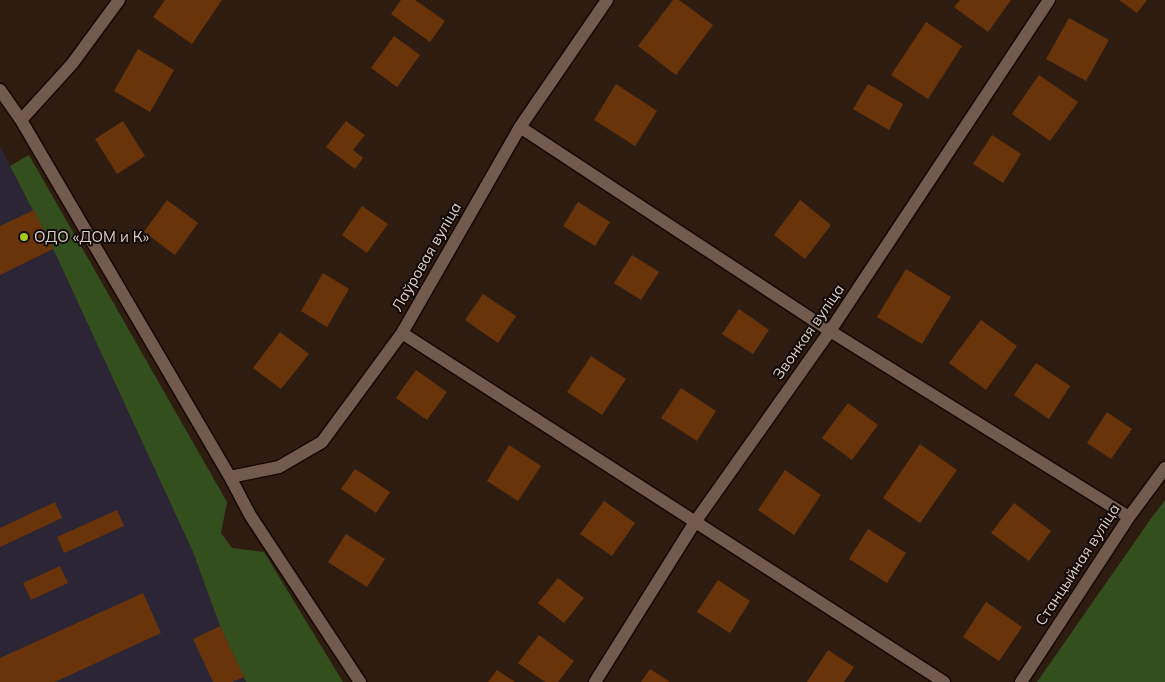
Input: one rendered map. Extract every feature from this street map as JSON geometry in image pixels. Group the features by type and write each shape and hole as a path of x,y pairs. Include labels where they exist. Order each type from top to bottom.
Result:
{"street":[{"path":"21,120 72,64 119,0"},
{"name":"Лаўровая вуліца","path":"230,477 279,467 322,442 402,333 520,127 607,0"},
{"name":"Звонкая вуліца","path":"594,682 695,522 830,331 1049,0"},
{"path":"0,90 21,120 230,477 250,515 360,682"},
{"path":"520,127 830,331 1129,517"},
{"path":"402,333 944,682"},
{"name":"Станцыйная вуліца","path":"1021,682 1129,517 1165,468"}],"shaded area":[{"path":"0,146 56,255 193,552 220,626 246,682 0,682"}],"green space":[{"path":"29,155 227,502 221,533 232,548 264,552 343,682 246,682 220,626 193,552 56,255 10,166"},
{"path":"1165,500 1165,682 1037,682 1150,520"}],"building":[{"path":"165,0 222,0 192,44 153,17"},
{"path":"401,0 415,0 445,21 430,42 391,14"},
{"path":"673,0 679,0 713,25 676,75 638,46"},
{"path":"960,0 1011,0 988,32 954,7"},
{"path":"1119,0 1147,0 1137,13"},
{"path":"1069,18 1109,40 1086,81 1046,59"},
{"path":"926,22 962,46 928,99 891,75"},
{"path":"394,36 420,55 397,87 371,68"},
{"path":"138,49 174,70 150,112 114,91"},
{"path":"1039,75 1078,102 1050,141 1012,114"},
{"path":"616,84 657,111 635,146 594,120"},
{"path":"868,84 903,104 889,130 853,109"},
{"path":"123,121 145,156 117,174 95,139"},
{"path":"346,121 365,135 353,150 363,158 355,169 326,147"},
{"path":"992,135 1021,154 1003,183 973,164"},
{"path":"167,200 198,223 175,255 144,232"},
{"path":"800,200 831,225 805,259 774,235"},
{"path":"578,202 610,222 595,246 563,226"},
{"path":"362,206 388,224 367,253 342,235"},
{"name":"ОДО «ДОМ и К»","path":"34,210 53,249 0,275 0,226"},
{"path":"632,255 659,272 641,300 614,283"},
{"path":"906,269 951,297 922,344 877,317"},
{"path":"323,273 349,289 327,327 301,311"},
{"path":"483,294 516,316 498,343 465,320"},
{"path":"739,309 769,330 753,354 722,334"},
{"path":"981,320 1017,346 986,390 949,363"},
{"path":"280,332 309,354 281,389 253,368"},
{"path":"591,356 626,379 602,415 567,392"},
{"path":"1036,363 1070,386 1049,419 1014,395"},
{"path":"416,370 447,392 427,420 396,398"},
{"path":"681,388 716,411 697,441 661,418"},
{"path":"848,403 878,425 852,460 822,438"},
{"path":"1107,412 1132,429 1111,459 1087,443"},
{"path":"920,444 957,470 920,523 883,498"},
{"path":"509,445 541,466 518,501 487,481"},
{"path":"355,469 390,492 376,513 341,489"},
{"path":"785,470 821,495 794,535 758,510"},
{"path":"604,501 635,523 612,556 580,534"},
{"path":"55,502 62,518 0,547 0,528"},
{"path":"1014,503 1051,531 1029,561 991,533"},
{"path":"117,510 124,526 64,553 57,537"},
{"path":"868,529 906,553 887,583 849,559"},
{"path":"346,534 385,559 367,587 328,562"},
{"path":"60,566 68,583 31,600 23,583"},
{"path":"558,578 584,598 564,623 538,603"},
{"path":"718,580 750,601 730,633 697,612"},
{"path":"143,593 161,633 55,682 0,682 0,658"},
{"path":"986,602 1022,627 999,661 963,637"},
{"path":"220,626 244,677 232,682 213,682 193,639"},
{"path":"539,635 574,661 558,682 545,682 518,663"},
{"path":"828,650 854,667 844,682 807,682"},
{"path":"650,669 670,682 641,682"},
{"path":"497,670 515,682 488,682"}],"place":[{"name":"ОДО «ДОМ и К»","path":"24,237"}]}
